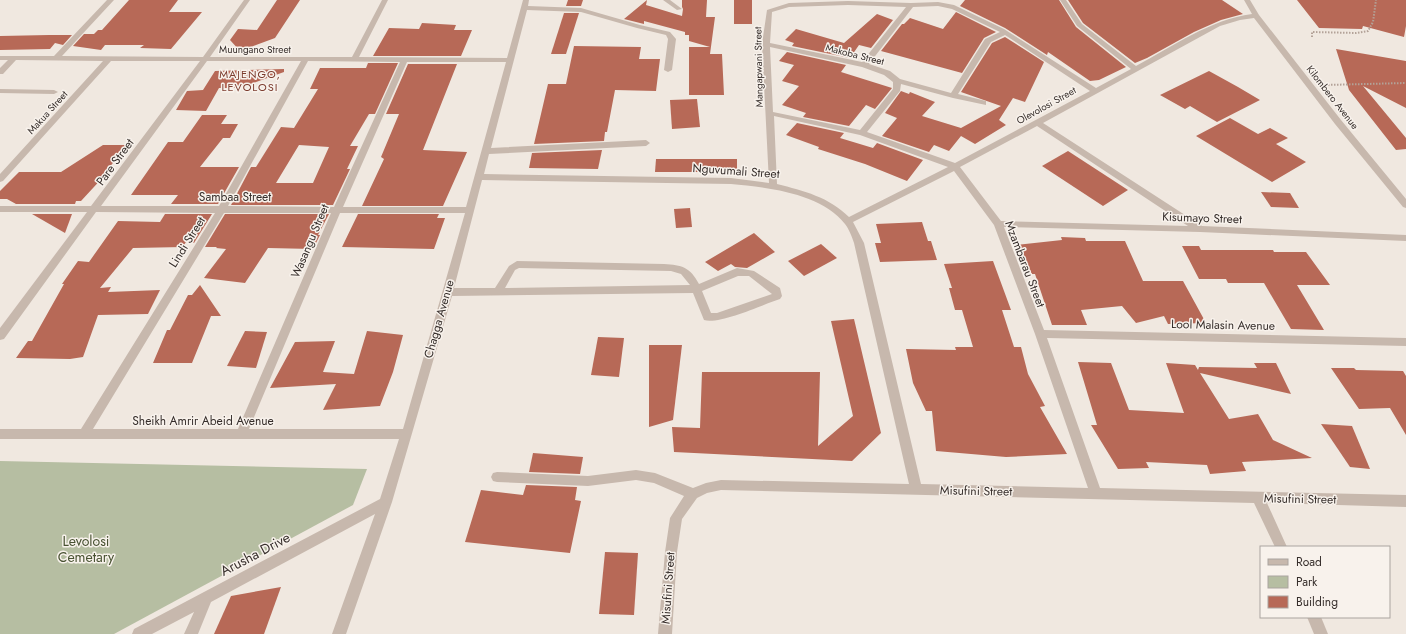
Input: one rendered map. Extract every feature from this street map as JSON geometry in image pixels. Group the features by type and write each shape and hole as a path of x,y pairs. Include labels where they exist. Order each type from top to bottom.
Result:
{"street":[{"path":"56,58 111,0"},
{"name":"Pare Street","path":"0,336 95,209 247,0"},
{"path":"354,60 385,0"},
{"path":"666,0 679,9"},
{"path":"1063,0 1079,25 1135,69"},
{"name":"Kilombero Avenue","path":"1247,0 1256,16 1406,205"},
{"name":"Mangapwani Street","path":"773,185 766,44 769,11 789,5 848,3 911,5 919,2 954,7 986,21 1005,32 1094,90"},
{"path":"525,4 581,10 639,27 668,33 672,39 668,70"},
{"name":"Chagga Avenue","path":"339,634 386,502 407,434 470,210 525,4"},
{"path":"864,65 911,5"},
{"name":"Olevolosi Street","path":"848,221 1218,25 1239,18 1256,16"},
{"path":"953,96 988,41 1005,32"},
{"name":"Makoba Street","path":"766,44 864,65 887,73 897,81 983,104"},
{"name":"Muungano Street","path":"0,58 509,60"},
{"path":"0,72 14,58"},
{"name":"Makua Street","path":"0,179 108,59"},
{"name":"Lindi Street","path":"83,435 222,209 306,59"},
{"name":"Wasangu Street","path":"242,433 337,210 404,60"},
{"path":"862,133 896,89 897,81"},
{"path":"0,91 54,92"},
{"path":"769,113 862,133 954,166"},
{"path":"1036,122 1200,229"},
{"path":"486,151 646,143"},
{"name":"Mzambarau Street","path":"954,166 998,224 1040,334 1096,494"},
{"name":"Nguvumali Street","path":"479,177 732,181 773,185 788,189 820,201 838,211 848,221 859,242 916,489"},
{"name":"Sambaa Street","path":"0,209 470,210"},
{"name":"Kisumayo Street","path":"998,224 1200,229 1406,238"},
{"path":"447,292 696,289 737,272 751,273 777,291 777,296 717,317 708,317 696,289 690,275 681,268 517,264 512,268 498,291"},
{"name":"Lool Malasin Avenue","path":"1040,334 1406,342"},
{"name":"Sheikh Amrir Abeid Avenue","path":"0,434 407,434"},
{"path":"497,477 588,481 636,475 655,478 693,494"},
{"name":"Misufini Street","path":"665,634 670,552 676,518 683,506 693,494 706,488 721,485 1406,502"},
{"path":"1258,498 1281,546"},
{"name":"Arusha Drive","path":"139,634 386,502"},
{"path":"191,634 207,597"},
{"path":"1314,618 1321,634"}],"path":[{"path":"1312,37 1312,32 1356,33 1368,31 1374,22 1376,0"},
{"path":"1310,85 1406,83"}],"green space":[{"name":"Levolosi Cemetary","path":"0,461 367,469 353,505 114,634 0,634"}],"building":[{"path":"129,0 178,0 169,12 202,12 171,49 140,48 144,45 105,45 101,50 73,46 84,34 94,34 98,30 102,30"},
{"path":"277,0 300,0 275,38 240,51 230,40 238,29 257,30"},
{"path":"568,0 583,0 581,6 566,6"},
{"path":"647,0 646,5 682,16 682,0 707,0 706,17 715,17 710,54 722,54 724,95 689,95 689,47 710,47 689,41 689,35 685,35 685,32 644,21 644,24 624,19"},
{"path":"734,0 752,0 752,24 734,24"},
{"path":"965,0 1059,0 1076,27 1126,67 1099,80 1090,81 1048,52 1047,55 1005,28 960,6"},
{"path":"1068,0 1222,0 1243,14 1221,20 1194,32 1135,63 1083,23"},
{"path":"1297,0 1406,0 1406,26 1404,37 1363,26 1362,29 1319,28"},
{"path":"956,12 996,32 984,38 962,73 881,51 902,24 910,18 943,29"},
{"path":"564,13 579,13 566,54 551,54"},
{"path":"877,14 893,20 871,48 859,45 850,58 792,46 794,43 785,40 796,29 844,43"},
{"path":"422,23 456,25 454,30 472,30 461,56 373,56 389,28 419,29"},
{"path":"72,35 63,45 55,43 50,49 0,50 0,36"},
{"path":"1005,37 1044,62 1025,102 1013,98 999,120 1006,125 975,144 961,136 949,151 934,145 929,152 882,136 897,118 885,113 901,91 909,94 910,92 935,102 922,116 961,128 1001,106 961,92 992,43"},
{"path":"574,46 641,47 639,59 660,59 656,91 615,90 604,141 534,144 548,84 566,84"},
{"path":"1336,49 1406,61 1406,108 1363,86 1406,138 1406,149 1396,150 1349,90"},
{"path":"787,52 846,65 841,72 892,88 875,109 866,105 849,126 803,117 806,113 782,105 799,86 782,81 794,65 779,61"},
{"path":"368,63 398,63 375,114 369,114 350,146 358,146 347,169 350,169 333,205 231,205 251,167 256,167 281,127 294,128 318,89 310,89 320,68 366,68","holes":["299,145 329,147 313,183 276,183"]},
{"path":"408,64 457,64 423,150 467,152 443,206 362,206 384,159 381,157 399,114 386,114"},
{"path":"284,69 284,72 239,88 219,88 206,111 176,110 187,91 203,90 215,71"},
{"path":"1209,71 1260,100 1217,122 1190,106 1185,109 1160,95"},
{"path":"697,99 700,127 672,129 670,100"},
{"path":"202,115 227,115 221,124 238,124 230,138 223,138 200,167 239,167 218,204 171,204 178,195 131,195 168,142 183,142"},
{"path":"1230,118 1258,134 1270,128 1288,138 1276,144 1306,162 1272,182 1196,136"},
{"path":"797,123 844,133 840,138 873,148 877,143 923,160 907,181 865,164 818,149 819,147 786,135"},
{"path":"103,145 128,145 102,176 105,175 81,201 76,201 75,204 16,204 7,199 0,199 0,191 19,172 61,172"},
{"path":"602,150 598,169 529,168 532,153"},
{"path":"1068,151 1128,190 1103,206 1042,166"},
{"path":"656,159 737,159 737,172 655,172"},
{"path":"1261,192 1290,193 1299,208 1271,207"},
{"path":"690,208 692,227 676,228 674,209"},
{"path":"32,214 72,214 65,233"},
{"path":"165,214 212,214 194,243 187,240 183,247 133,248 100,288 111,287 108,292 160,290 148,314 98,315 83,357 70,359 16,358 28,341 32,341 64,284 62,284 78,261 89,262 118,221 160,222"},
{"path":"225,214 329,214 318,235 320,235 313,249 268,248 245,283 204,278 226,249 205,247"},
{"path":"358,214 439,214 437,218 445,218 434,249 342,247"},
{"path":"922,222 928,241 931,241 937,260 880,262 875,243 881,243 876,224"},
{"path":"754,233 775,252 747,268 735,267 731,264 718,271 705,262"},
{"path":"1061,237 1085,238 1086,241 1125,241 1143,281 1183,281 1206,323 1168,324 1164,316 1136,323 1122,306 1081,310 1087,325 1052,325 1035,274 1032,274 1016,245 1062,240"},
{"path":"821,244 837,258 804,276 788,261"},
{"path":"1182,246 1199,246 1201,250 1273,250 1274,252 1306,252 1330,285 1297,285 1324,330 1291,329 1264,283 1228,283 1226,279 1199,279"},
{"path":"993,261 1011,310 1002,310 1014,347 1021,347 1028,374 1045,406 1040,407 1067,454 1006,457 936,451 932,411 926,411 913,383 906,349 956,350 955,347 973,347 962,310 955,310 949,288 952,288 944,264"},
{"path":"200,285 221,316 211,316 192,363 153,363 167,330 170,330 188,295 192,295"},
{"path":"854,319 881,433 852,461 674,452 672,427 700,428 702,372 820,372 818,446 853,416 831,321"},
{"path":"245,331 267,332 256,368 227,366"},
{"path":"367,331 403,335 393,372 380,406 323,410 336,384 270,388 295,342 335,341 323,372 354,374"},
{"path":"598,337 624,338 619,377 591,375"},
{"path":"649,345 682,345 673,420 649,427"},
{"path":"1078,362 1111,363 1129,410 1184,413 1166,363 1195,365 1198,370 1199,367 1257,368 1254,363 1276,363 1291,394 1200,373 1229,419 1258,414 1273,440 1312,458 1242,462 1246,471 1210,474 1207,465 1146,462 1149,468 1118,469 1091,425 1097,425"},
{"path":"1331,368 1403,371 1406,376 1406,435 1390,408 1359,409"},
{"path":"1321,424 1352,426 1370,469 1350,467"},
{"path":"533,453 583,457 580,474 529,472"},
{"path":"526,485 577,487 575,500 581,501 570,553 465,542 481,490 523,495"},
{"path":"605,552 638,553 634,615 599,614"},
{"path":"281,587 264,634 214,634 231,596"}],"district":[{"name":"MAJENGO, LEVOLOSI","path":"250,80"}]}
